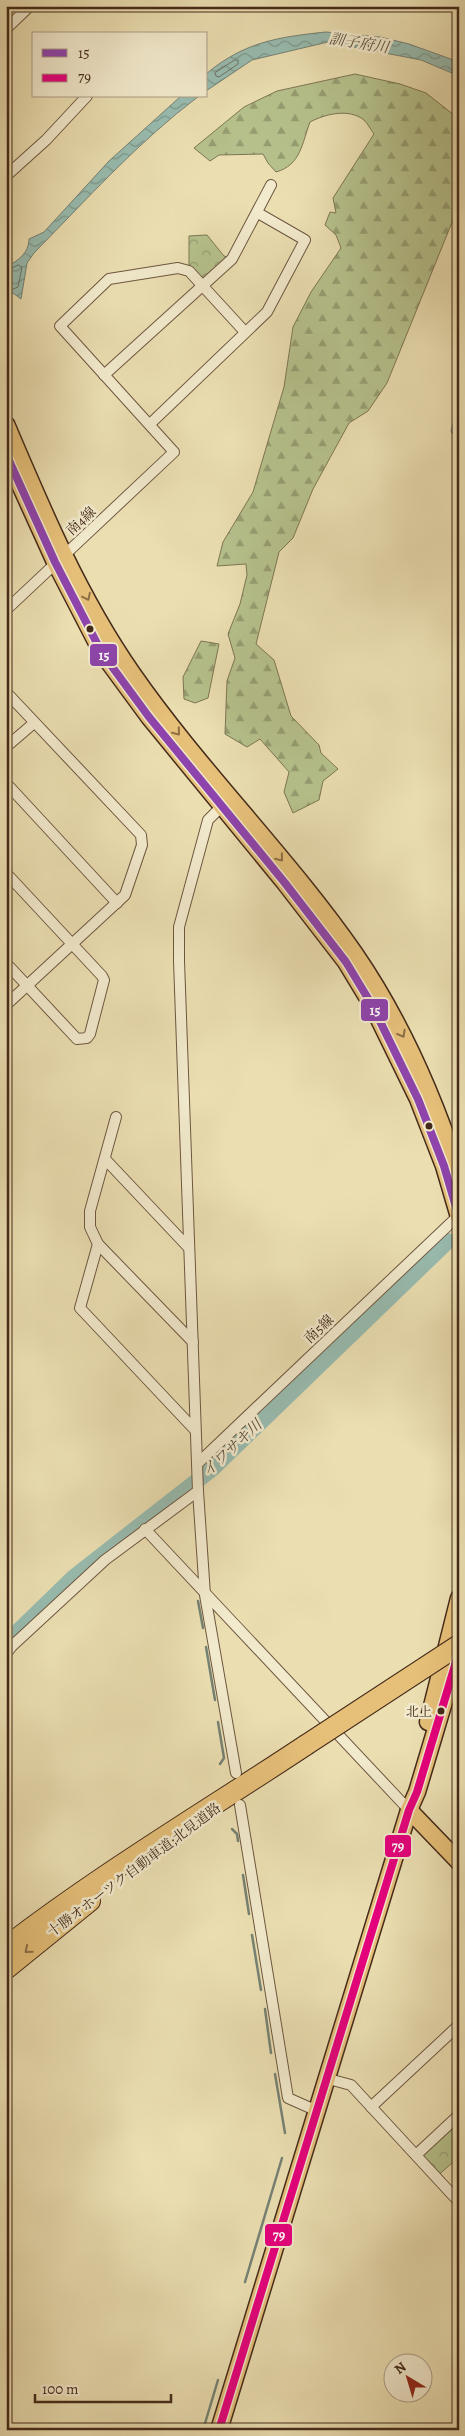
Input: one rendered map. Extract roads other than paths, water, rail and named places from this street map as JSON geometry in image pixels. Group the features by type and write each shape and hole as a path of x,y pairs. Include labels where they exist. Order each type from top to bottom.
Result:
{"highway":[{"name":"十勝オホーツク自動車道;北見道路","path":"6,1947 132,1856 459,1646"},
{"name":"十勝オホーツク自動車道;北見道路","path":"6,1968 137,1864 262,1774"}],"main road":[{"path":"6,424 60,558"},
{"path":"6,454 60,558 118,653 285,883 346,962 372,1005 418,1099 444,1166 459,1216"},
{"path":"226,802 355,954 406,1042 429,1091 459,1174"},
{"path":"219,2430 315,2110 409,1810 417,1792 454,1665 459,1598"},
{"path":"409,1810 459,1862"}],"street":[{"path":"6,29 30,6"},
{"path":"6,176 46,140 85,98"},
{"path":"104,375 232,259 258,213 271,185"},
{"path":"245,332 200,286 189,271 178,268 108,279 60,326 150,424 267,312 304,240 258,213"},
{"name":"南4線","path":"6,610 174,452 150,424"},
{"path":"6,692 141,835 142,845 125,895 6,1005"},
{"path":"6,747 34,722"},
{"path":"6,784 117,903"},
{"path":"226,802 208,820 179,926 195,1430 205,1594 236,1773"},
{"path":"6,872 104,980 90,1034 87,1038 77,1039 6,963"},
{"path":"116,1117 106,1159 90,1211 90,1227 98,1244 193,1342"},
{"path":"106,1159 189,1248"},
{"name":"南5線","path":"198,1463 459,1216"},
{"path":"98,1244 80,1308 195,1430"},
{"path":"6,1654 12,1646 104,1560 145,1529 198,1484"},
{"path":"145,1529 409,1810"},
{"path":"240,1805 288,2098 315,2110"},
{"path":"371,2107 459,2025"},
{"path":"325,2078 351,2085 459,2201"},
{"path":"416,2155 459,2115"}],"water":[{"name":"訓子府川","path":"326,32 380,37 409,44 459,62 459,76 421,60 328,42 252,60 208,90 208,72 220,63 248,48 292,36"},
{"path":"179,98 196,98 134,151 34,253 27,263 21,299 13,293 6,298 6,267 22,256 29,244 29,239 44,232 109,161"},
{"path":"459,419 459,442 451,432 453,423"}],"waterway":[{"name":"イワサキ川","path":"6,1643 74,1577 212,1469 448,1241"},
{"path":"198,1601 203,1628"},
{"path":"206,1647 215,1700"},
{"path":"218,1722 224,1758 220,1764"},
{"path":"232,1829 237,1834 238,1841"},
{"path":"243,1875 249,1914"},
{"path":"252,1935 261,1990"},
{"path":"265,2009 271,2053"},
{"path":"275,2074 285,2133"},
{"path":"245,2282 282,2158"},
{"path":"203,2430 218,2380"}],"place":[{"name":"北上","path":"441,1711"}]}
